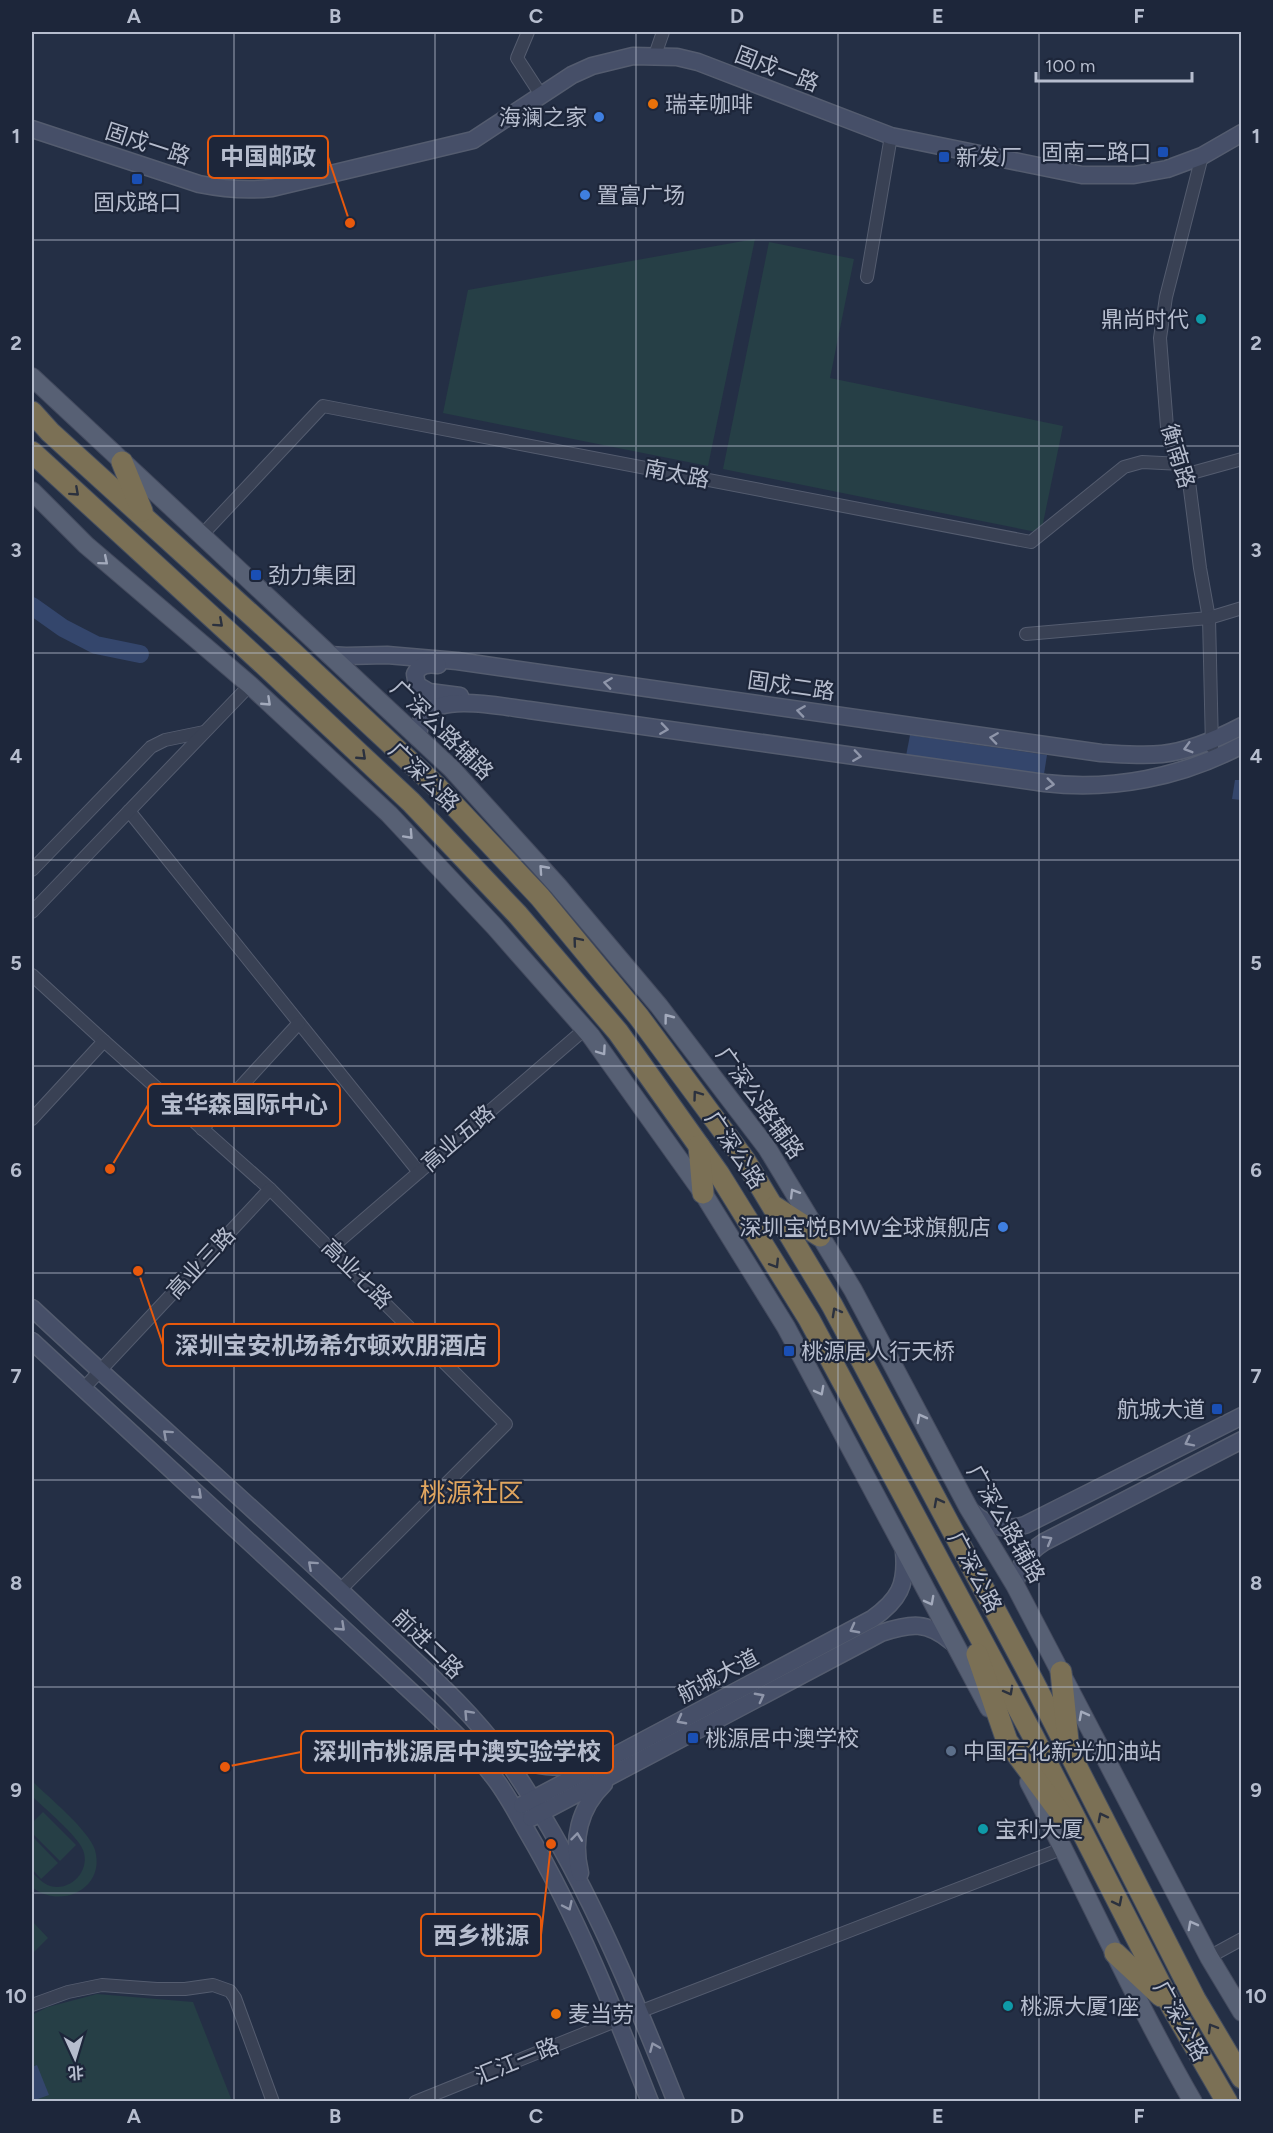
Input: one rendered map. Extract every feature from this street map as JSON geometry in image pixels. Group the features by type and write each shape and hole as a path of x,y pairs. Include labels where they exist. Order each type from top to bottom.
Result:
{"highway":[{"name":"广深公路","path":"32,412 436,786 540,897 639,1017 744,1159 832,1305 1070,1754 1195,1999 1240,2075"},
{"name":"广深公路","path":"32,452 411,802 518,915 618,1032 720,1174 810,1319 1032,1734 1172,2007 1227,2102"},
{"path":"122,462 144,517"},
{"path":"699,1145 703,1193"},
{"path":"771,1204 820,1236"},
{"path":"959,1600 1007,1741 1101,1869"},
{"path":"1060,1672 1070,1754"},
{"path":"1115,1953 1172,2007"}],"main road":[{"name":"固戍一路","path":"32,129 199,184 253,190 272,188 473,140 572,75 592,66 633,56 655,55 698,62 891,136 1082,175 1134,175 1167,169 1202,156 1242,133"},
{"name":"广深公路辅路","path":"32,376 452,769 550,878 659,1006 767,1148 853,1290 968,1507 1015,1585 1209,1957 1242,2012"},
{"path":"32,491 86,545 250,685 389,814 495,927 585,1029 703,1193 786,1327 952,1642 1064,1848 1158,2042 1193,2102"},
{"name":"固戍二路","path":"329,655 412,656 1101,753 1164,754 1213,740 1242,726"},
{"path":"529,710 473,697 424,690 417,685 415,678 417,670 426,664 488,672 532,672"},
{"path":"418,738 420,724 425,714 442,704 455,703 529,710 1067,786 1099,786 1162,775 1212,760 1242,745"},
{"path":"1099,786 1106,781 1111,771 1107,758 1101,753"},
{"name":"前进二路","path":"32,1308 340,1590 446,1691 494,1743 536,1806 586,1894 676,2102"},
{"name":"前进二路","path":"32,1341 451,1729 493,1776 567,1904 618,2020 650,2102"},
{"path":"968,1507 977,1516 994,1526 1016,1528 1026,1526 1242,1416"},
{"path":"1015,1585 1017,1572 1031,1551 1044,1542 1242,1440"},
{"path":"1097,1490 1092,1494 1092,1504 1097,1509 1107,1509"},
{"name":"航城大道","path":"611,1767 873,1619 897,1597 906,1570 904,1552"},
{"name":"航城大道","path":"518,1816 611,1767 881,1634 914,1625 926,1626 940,1631 952,1642"},
{"path":"494,1743 509,1756 541,1766 611,1767 580,1819 576,1851 586,1894"}],"street":[{"path":"528,32 517,58 541,95"},
{"path":"655,55 663,32"},
{"path":"867,277 891,136"},
{"name":"衡南路","path":"1202,156 1166,297 1160,338 1167,427 1174,451 1185,469 1209,618 1212,760"},
{"name":"南太路","path":"201,536 323,406 1031,542 1124,467 1142,462 1185,469"},
{"path":"1185,469 1242,459"},
{"path":"1026,634 1209,618 1242,608"},
{"path":"32,912 250,685"},
{"path":"32,870 151,747 165,740 204,732"},
{"path":"129,811 419,1172"},
{"name":"高业七路","path":"32,975 270,1188 506,1424 340,1590"},
{"path":"202,1129 299,1023"},
{"name":"高业五路","path":"331,1248 585,1029"},
{"path":"32,1119 104,1041"},
{"name":"高业三路","path":"83,1389 270,1188"},
{"path":"639,2012 1064,1848"},
{"path":"1209,1957 1242,1939"},
{"path":"32,2005 68,1992 102,1984 157,1989 185,1989 213,1985 221,1987 230,1991 235,1998 273,2102"},
{"name":"汇江一路","path":"415,2102 618,2020"}],"green space":[{"path":"755,239 708,466 443,413 468,290"},
{"path":"769,242 854,259 830,378 1063,426 1041,533 723,469"},
{"path":"32,1781 76,1823 95,1850 97,1864 94,1875 78,1892 67,1896 43,1894 32,1887 32,1872 50,1886 58,1887 72,1883 82,1872 85,1858 80,1844 32,1796"},
{"path":"43,1812 76,1845 60,1861 32,1833 32,1823"},
{"path":"32,1836 58,1863 41,1879 32,1869"},
{"path":"32,1921 48,1938 32,1954"},
{"path":"97,1994 193,2002 232,2101 32,2101 32,2015 48,2007"}],"water":[{"path":"910,735 1047,755 1044,774 906,756"},
{"path":"1235,780 1241,780 1241,800 1232,799"},
{"path":"37,2065 49,2095 32,2101 32,2067"}],"waterway":[{"path":"32,606 63,628 96,645 140,654"}],"place":[{"name":"瑞幸咖啡","path":"653,104"},
{"name":"海澜之家","path":"599,117"},
{"name":"固南二路口","path":"1163,152"},
{"name":"新发厂","path":"944,157"},
{"name":"固戍路口","path":"137,179"},
{"name":"置富广场","path":"585,195"},
{"name":"中国邮政","path":"350,223"},
{"name":"鼎尚时代","path":"1201,319"},
{"name":"劲力集团","path":"256,575"},
{"name":"宝华森国际中心","path":"110,1169"},
{"name":"深圳宝悦BMW全球旗舰店","path":"1003,1227"},
{"name":"深圳宝安机场希尔顿欢朋酒店","path":"138,1271"},
{"name":"桃源居人行天桥","path":"789,1351"},
{"name":"航城大道","path":"1217,1409"},
{"name":"桃源居中澳学校","path":"693,1738"},
{"name":"中国石化新光加油站","path":"951,1751"},
{"name":"深圳市桃源居中澳实验学校","path":"225,1767"},
{"name":"宝利大厦","path":"983,1829"},
{"name":"西乡桃源","path":"551,1844"},
{"name":"桃源大厦1座","path":"1008,2006"},
{"name":"麦当劳","path":"556,2014"}],"district":[{"name":"桃源社区","path":"472,1493"}]}
